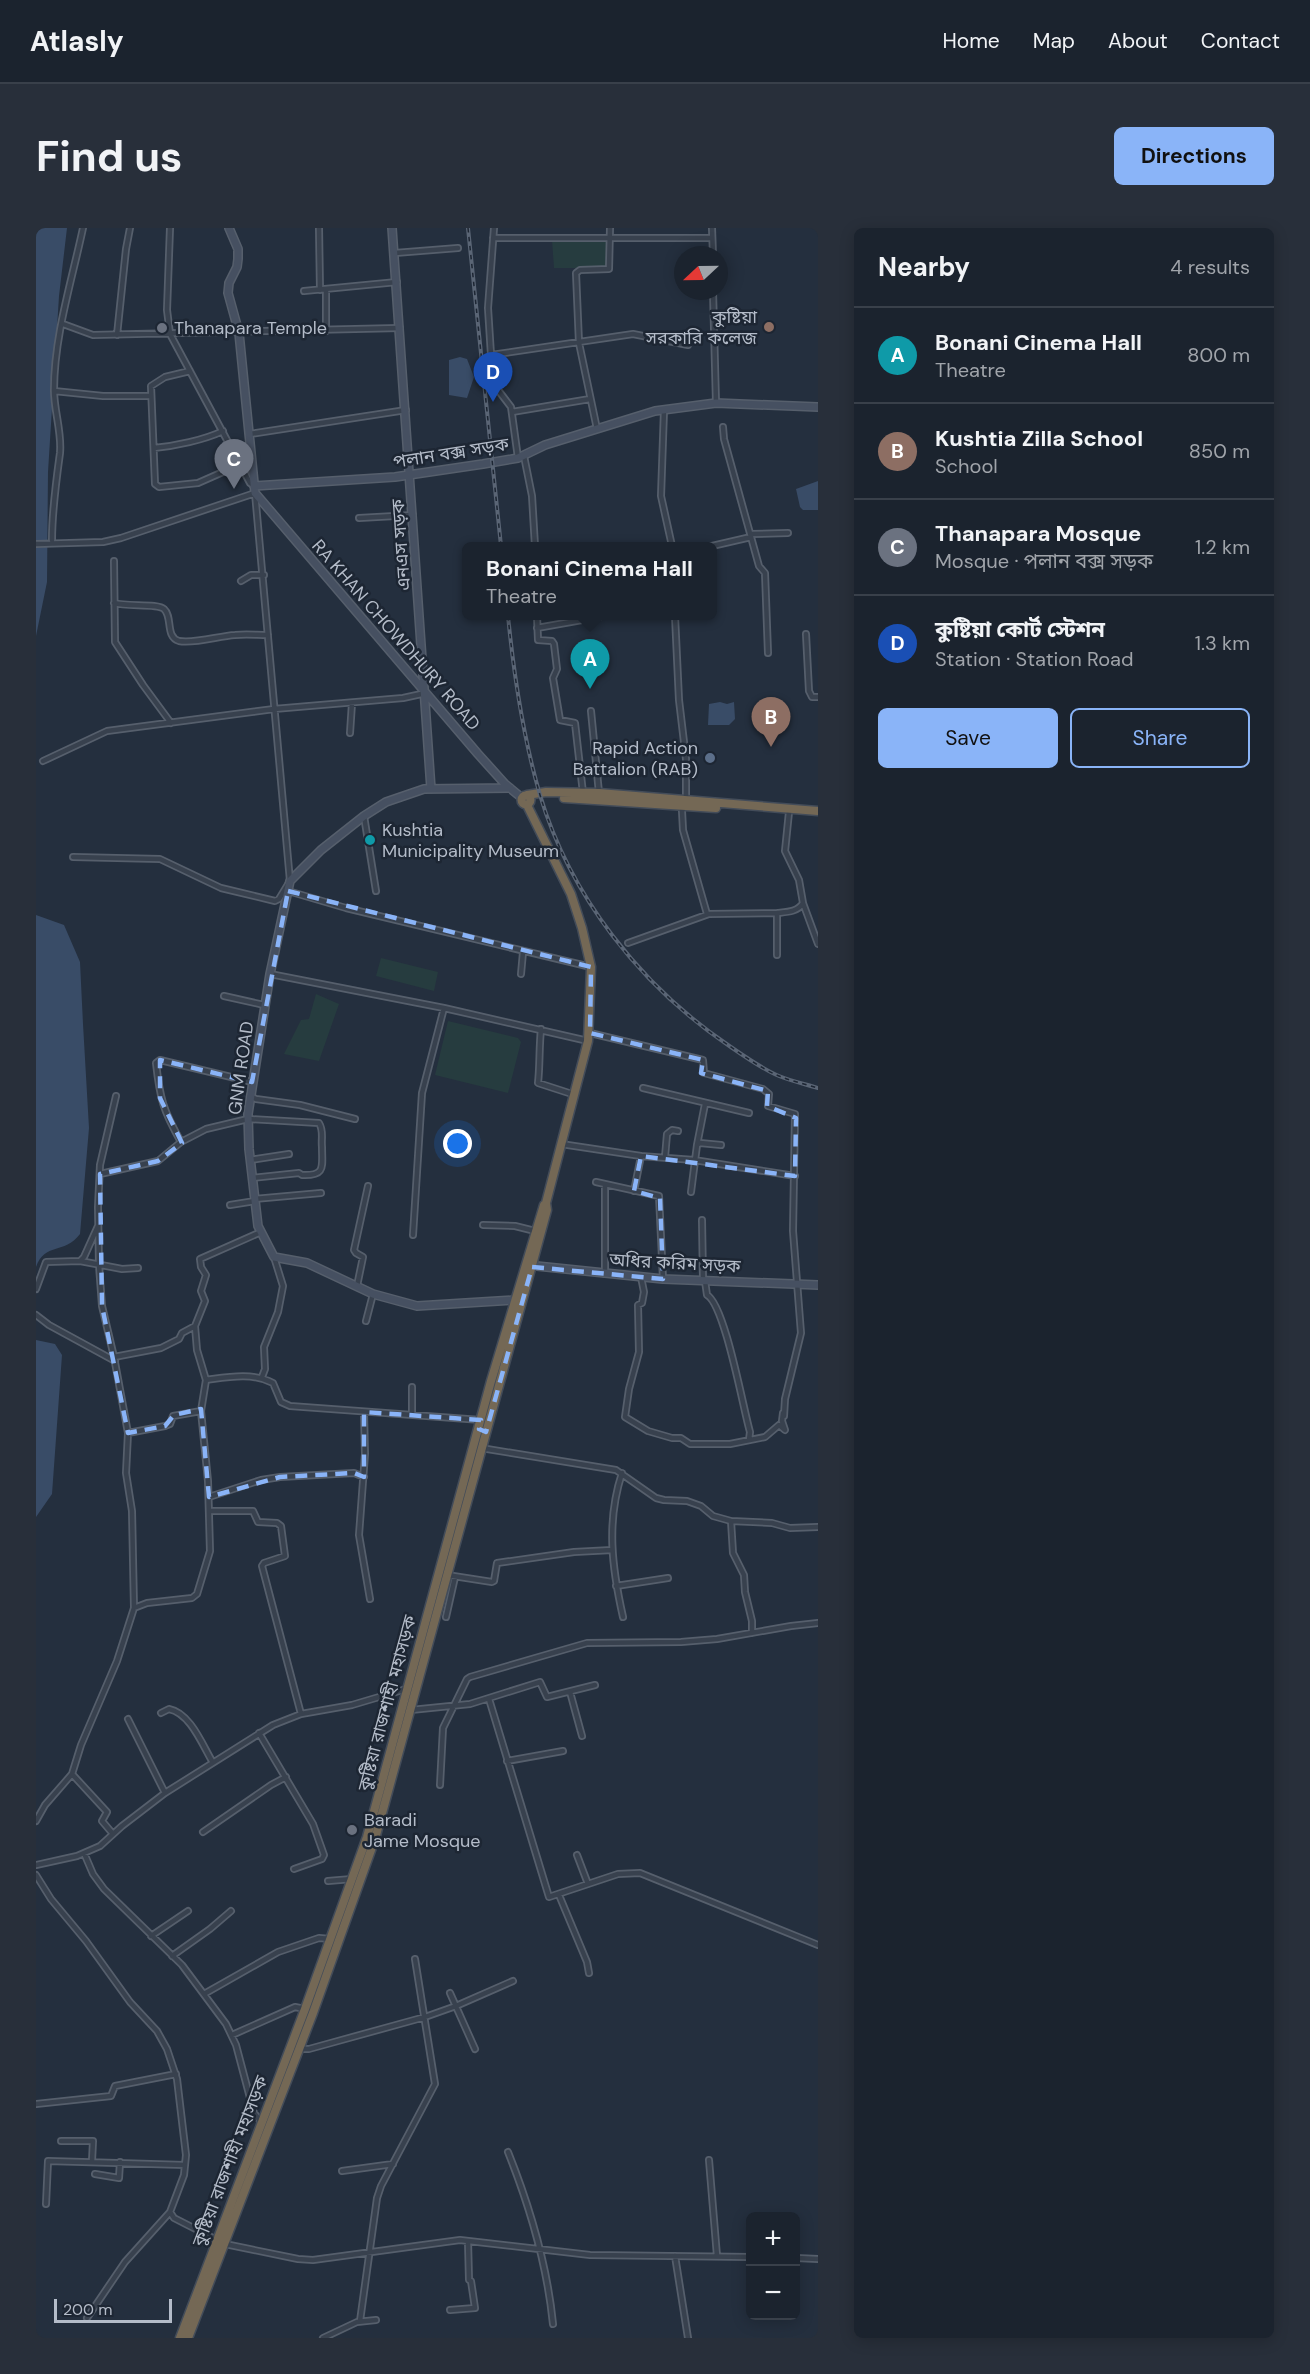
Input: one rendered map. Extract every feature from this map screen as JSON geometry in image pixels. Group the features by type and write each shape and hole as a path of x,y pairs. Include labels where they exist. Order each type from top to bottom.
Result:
{"highway":[{"path":"526,800 583,793 599,793 620,798"},
{"path":"569,795 818,812"},
{"name":"কুষ্টিয়া রাজশাহী মহাসড়ক","path":"400,1733 410,1710 424,1644 528,1265 535,1232 546,1203 589,1037 591,967 582,928 571,894 526,800"},
{"path":"685,803 789,812 818,812"},
{"name":"কুষ্টিয়া রাজশাহী মহাসড়ক","path":"221,2242 261,2122 302,2029 360,1871 400,1733 409,1689 451,1576 451,1544 482,1448 481,1419 515,1300 547,1210 546,1203"},
{"name":"কুষ্টিয়া রাজশাহী মহাসড়ক","path":"180,2338 214,2260 298,2049 305,2009 353,1879 360,1871"},
{"name":"কুষ্টিয়া রাজশাহী মহাসড়ক","path":"188,2338 214,2260"}],"street":[{"path":"52,540 54,488 60,453 54,391 63,324 83,228"},
{"path":"117,335 130,228"},
{"path":"170,228 167,310 170,334 255,490"},
{"path":"229,228 238,249 238,259 237,267 229,283 228,293 239,333 250,434 290,881"},
{"path":"319,228 326,331"},
{"name":"এনএস সড়ক","path":"392,228 432,789"},
{"path":"494,228 488,308 491,356 495,386 511,407 532,496 535,542"},
{"path":"597,429 579,343 576,273 580,270 609,269 610,228"},
{"path":"712,228 712,246"},
{"path":"493,238 712,238"},
{"path":"395,253 458,248"},
{"path":"304,291 397,282"},
{"path":"713,300 716,403"},
{"path":"63,324 93,335 400,328"},
{"path":"491,356 633,334 688,345"},
{"path":"190,371 165,377 153,384 151,396 155,484 159,487 198,483 241,465"},
{"path":"54,391 104,396 151,396"},
{"path":"512,412 590,399"},
{"name":"পলান বক্স সড়ক","path":"255,490 410,475 521,457 545,446 664,410 716,403 818,407"},
{"path":"250,434 406,410"},
{"path":"664,410 661,496 671,542"},
{"path":"723,428 724,439 759,566 765,573 768,652"},
{"path":"154,448 176,445 194,439 202,440 223,431"},
{"path":"36,544 110,541 141,533 255,490"},
{"name":"RA KHAN CHOWDHURY ROAD","path":"255,490 426,693 510,788 526,800"},
{"path":"359,518 413,515"},
{"path":"717,545 751,535 788,533"},
{"path":"114,561 115,642 171,723"},
{"path":"241,581 251,575 264,575"},
{"path":"114,603 163,608 166,611 172,636 177,640 187,641 235,635 268,635"},
{"path":"537,620 538,640 552,641 554,644 557,669 553,678 560,720 562,723 573,721 575,723 583,793"},
{"path":"537,628 582,620"},
{"path":"675,620 679,700 686,759 683,830 707,914"},
{"path":"806,634 809,691 812,697 818,697"},
{"path":"43,761 107,731 274,709 403,698 426,693"},
{"path":"350,733 352,703"},
{"path":"591,711 599,793"},
{"path":"73,857 160,859 221,888 276,901 290,881 321,850 364,816 386,802 432,789 510,788"},
{"path":"789,812 785,851 799,880 803,903 818,944"},
{"path":"364,816 376,891"},
{"name":"GNM ROAD","path":"274,1257 258,1226 250,1160 248,1119 264,1005 290,881"},
{"path":"288,891 302,893 320,902 591,967"},
{"path":"628,943 715,912 777,913 797,909 803,903"},
{"path":"777,913 777,955"},
{"path":"521,974 524,952"},
{"path":"270,974 703,1060 704,1073 768,1091 768,1106 795,1114 793,1231 800,1339 782,1421 785,1430 779,1425 765,1437 730,1444 690,1444 681,1438 672,1438 648,1431 625,1417 629,1389 639,1352 638,1305 642,1303 644,1292 641,1277"},
{"path":"224,996 264,1005"},
{"path":"413,1235 422,1092 444,1008"},
{"path":"541,1029 539,1056 541,1068 538,1083 575,1095"},
{"path":"181,1143 166,1116 160,1098 156,1063 160,1060 252,1082"},
{"path":"643,1088 749,1113"},
{"path":"36,1821 45,1805 72,1774 81,1745 117,1661 134,1608 132,1511 126,1473 128,1433 115,1359 106,1332 99,1265 99,1174 116,1096"},
{"path":"250,1096 256,1099 300,1105 355,1119"},
{"path":"691,1192 694,1160 705,1104"},
{"path":"99,1174 158,1161 181,1143 206,1129 248,1119 320,1123 323,1129 323,1160 321,1170 317,1174 302,1175 299,1173 252,1178"},
{"path":"665,1157 667,1134 678,1131"},
{"path":"698,1145 700,1143 721,1145"},
{"path":"561,1144 641,1156 694,1160 795,1176"},
{"path":"250,1160 289,1154"},
{"path":"634,1191 641,1156"},
{"path":"596,1182 659,1196 663,1279"},
{"path":"604,1274 605,1184"},
{"path":"357,1286 363,1257 354,1250 368,1186"},
{"path":"230,1205 321,1193"},
{"path":"702,1220 704,1280 707,1295 714,1300 723,1324 750,1432 749,1440"},
{"path":"80,1261 87,1252 98,1224"},
{"path":"483,1225 514,1226 535,1232"},
{"path":"134,1608 147,1603 192,1598 197,1594 210,1554 210,1510 201,1411 206,1380 197,1350 195,1326 204,1301 201,1291 206,1275 201,1267 200,1259 262,1232"},
{"path":"262,1377 265,1369 264,1347 278,1312 283,1286 274,1257 307,1263 374,1294 417,1306 515,1300"},
{"path":"36,1289 46,1262 80,1261 122,1269 138,1268"},
{"name":"অধির করিম সড়ক","path":"528,1265 663,1279 818,1285"},
{"path":"366,1321 374,1294"},
{"path":"36,1315 49,1325 115,1359 161,1348 178,1340 182,1333 195,1326"},
{"path":"206,1380 234,1376 262,1377 273,1383 278,1397 285,1405 481,1419"},
{"path":"412,1387 412,1415"},
{"path":"128,1433 165,1426 170,1424 173,1416 201,1411"},
{"path":"364,1412 364,1477 360,1535 370,1599"},
{"path":"482,1448 606,1468 622,1473 656,1498 687,1501 701,1506 713,1516 731,1521 772,1523 790,1528 818,1527"},
{"path":"209,1497 261,1480 280,1477 354,1473 364,1477"},
{"path":"622,1473 612,1508 612,1550 622,1617"},
{"path":"210,1510 253,1511 258,1522 277,1523 281,1526 285,1556 264,1563 262,1566 301,1714"},
{"path":"731,1521 733,1552 744,1575 752,1633"},
{"path":"446,1617 451,1576 492,1582 497,1563 574,1552 612,1550"},
{"path":"616,1586 668,1578"},
{"path":"440,1785 441,1737 452,1706 470,1677 587,1643 681,1642 818,1623"},
{"path":"410,1710 452,1706 489,1699 540,1682 547,1697 595,1685"},
{"path":"36,1865 84,1853 100,1846 165,1793 212,1761 273,1725 301,1714 352,1705 409,1689"},
{"path":"570,1692 582,1736"},
{"path":"489,1699 548,1895 551,1898 618,1874 640,1873 818,1945"},
{"path":"161,1713 169,1709 180,1714 193,1728 212,1761"},
{"path":"128,1719 165,1793"},
{"path":"260,1733 314,1824 324,1855 322,1859 294,1869"},
{"path":"507,1761 563,1750"},
{"path":"72,1774 107,1812 102,1821 114,1834"},
{"path":"203,1832 286,1777"},
{"path":"84,1853 93,1874 104,1889 172,1956 204,1994 232,2035 248,2096 254,2113 261,2122"},
{"path":"577,1855 588,1884"},
{"path":"36,1875 51,1899 86,1941 115,1983 157,2031 167,2049 176,2074 184,2131 184,2175 170,2212 125,2262 87,2318"},
{"path":"328,1881 353,1879"},
{"path":"559,1895 587,1962 589,1973"},
{"path":"151,1936 188,1911"},
{"path":"172,1956 231,1911"},
{"path":"204,1994 278,1952 319,1938 331,1939"},
{"path":"360,2321 377,2198 381,2186 435,2084 415,1959"},
{"path":"298,2049 309,2049 425,2018 513,1981"},
{"path":"450,1993 475,2049"},
{"path":"232,2035 296,2007 305,2009"},
{"path":"36,2104 111,2096 115,2086 176,2074"},
{"path":"62,2141 93,2141 92,2161"},
{"path":"508,2152 526,2200 547,2272 553,2324"},
{"path":"709,2160 717,2256"},
{"path":"46,2204 48,2161 185,2165"},
{"path":"95,2174 118,2178 120,2162"},
{"path":"342,2171 393,2164"},
{"path":"170,2212 174,2218 221,2242 305,2259 336,2258 430,2242 460,2240 590,2255 746,2257"},
{"path":"450,2310 475,2308 469,2280 468,2241"},
{"path":"675,2256 688,2338"},
{"path":"800,2258 818,2259"},
{"path":"323,2338 360,2321 376,2320"}],"highlighted area":[{"path":"288,891 591,967 590,1033 703,1060 701,1073 768,1091 767,1106 796,1118 795,1176 641,1156 634,1191 660,1198 663,1279 532,1267 486,1432 479,1429 481,1420 364,1412 364,1477 354,1473 280,1477 209,1497 201,1409 174,1415 165,1426 128,1433 102,1306 100,1174 158,1161 182,1143 160,1098 160,1060 252,1082"}],"green space":[{"path":"552,240 607,241 608,268 554,268"},
{"path":"381,958 438,972 434,991 376,976"},
{"path":"316,994 339,1004 319,1061 284,1054 301,1020 309,1019"},
{"path":"448,1021 518,1038 521,1042 508,1093 435,1075"}],"water":[{"path":"36,228 67,228 59,296 48,472 47,582 36,636"},
{"path":"460,357 467,359 474,377 467,398 449,395 449,360"},
{"path":"818,481 818,510 803,510 800,507 796,489"},
{"path":"720,702 727,704 734,702 735,719 729,725 708,725 709,704"},
{"path":"36,915 64,925 80,962 89,1128 80,1234 68,1244 44,1254 36,1267"},
{"path":"36,1340 55,1344 62,1355 52,1494 36,1517"}],"railway":[{"path":"468,228 501,542"},
{"path":"508,620 520,706 540,795 553,832 590,903 638,967 696,1021 766,1070 818,1088"}],"place":[{"name":"কুষ্টিয়া সরকারি কলেজ","path":"769,327"},
{"name":"Thanapara Temple","path":"162,328"},
{"name":"কুষ্টিয়া কোর্ট স্টেশন","path":"493,402"},
{"name":"Thanapara Mosque","path":"234,489"},
{"name":"Bonani Cinema Hall","path":"590,689"},
{"name":"Kushtia Zilla School","path":"771,747"},
{"name":"Rapid Action Battalion (RAB)","path":"710,758"},
{"name":"Kushtia Municipality Museum","path":"370,840"},
{"name":"Baradi Jame Mosque","path":"352,1830"}]}
